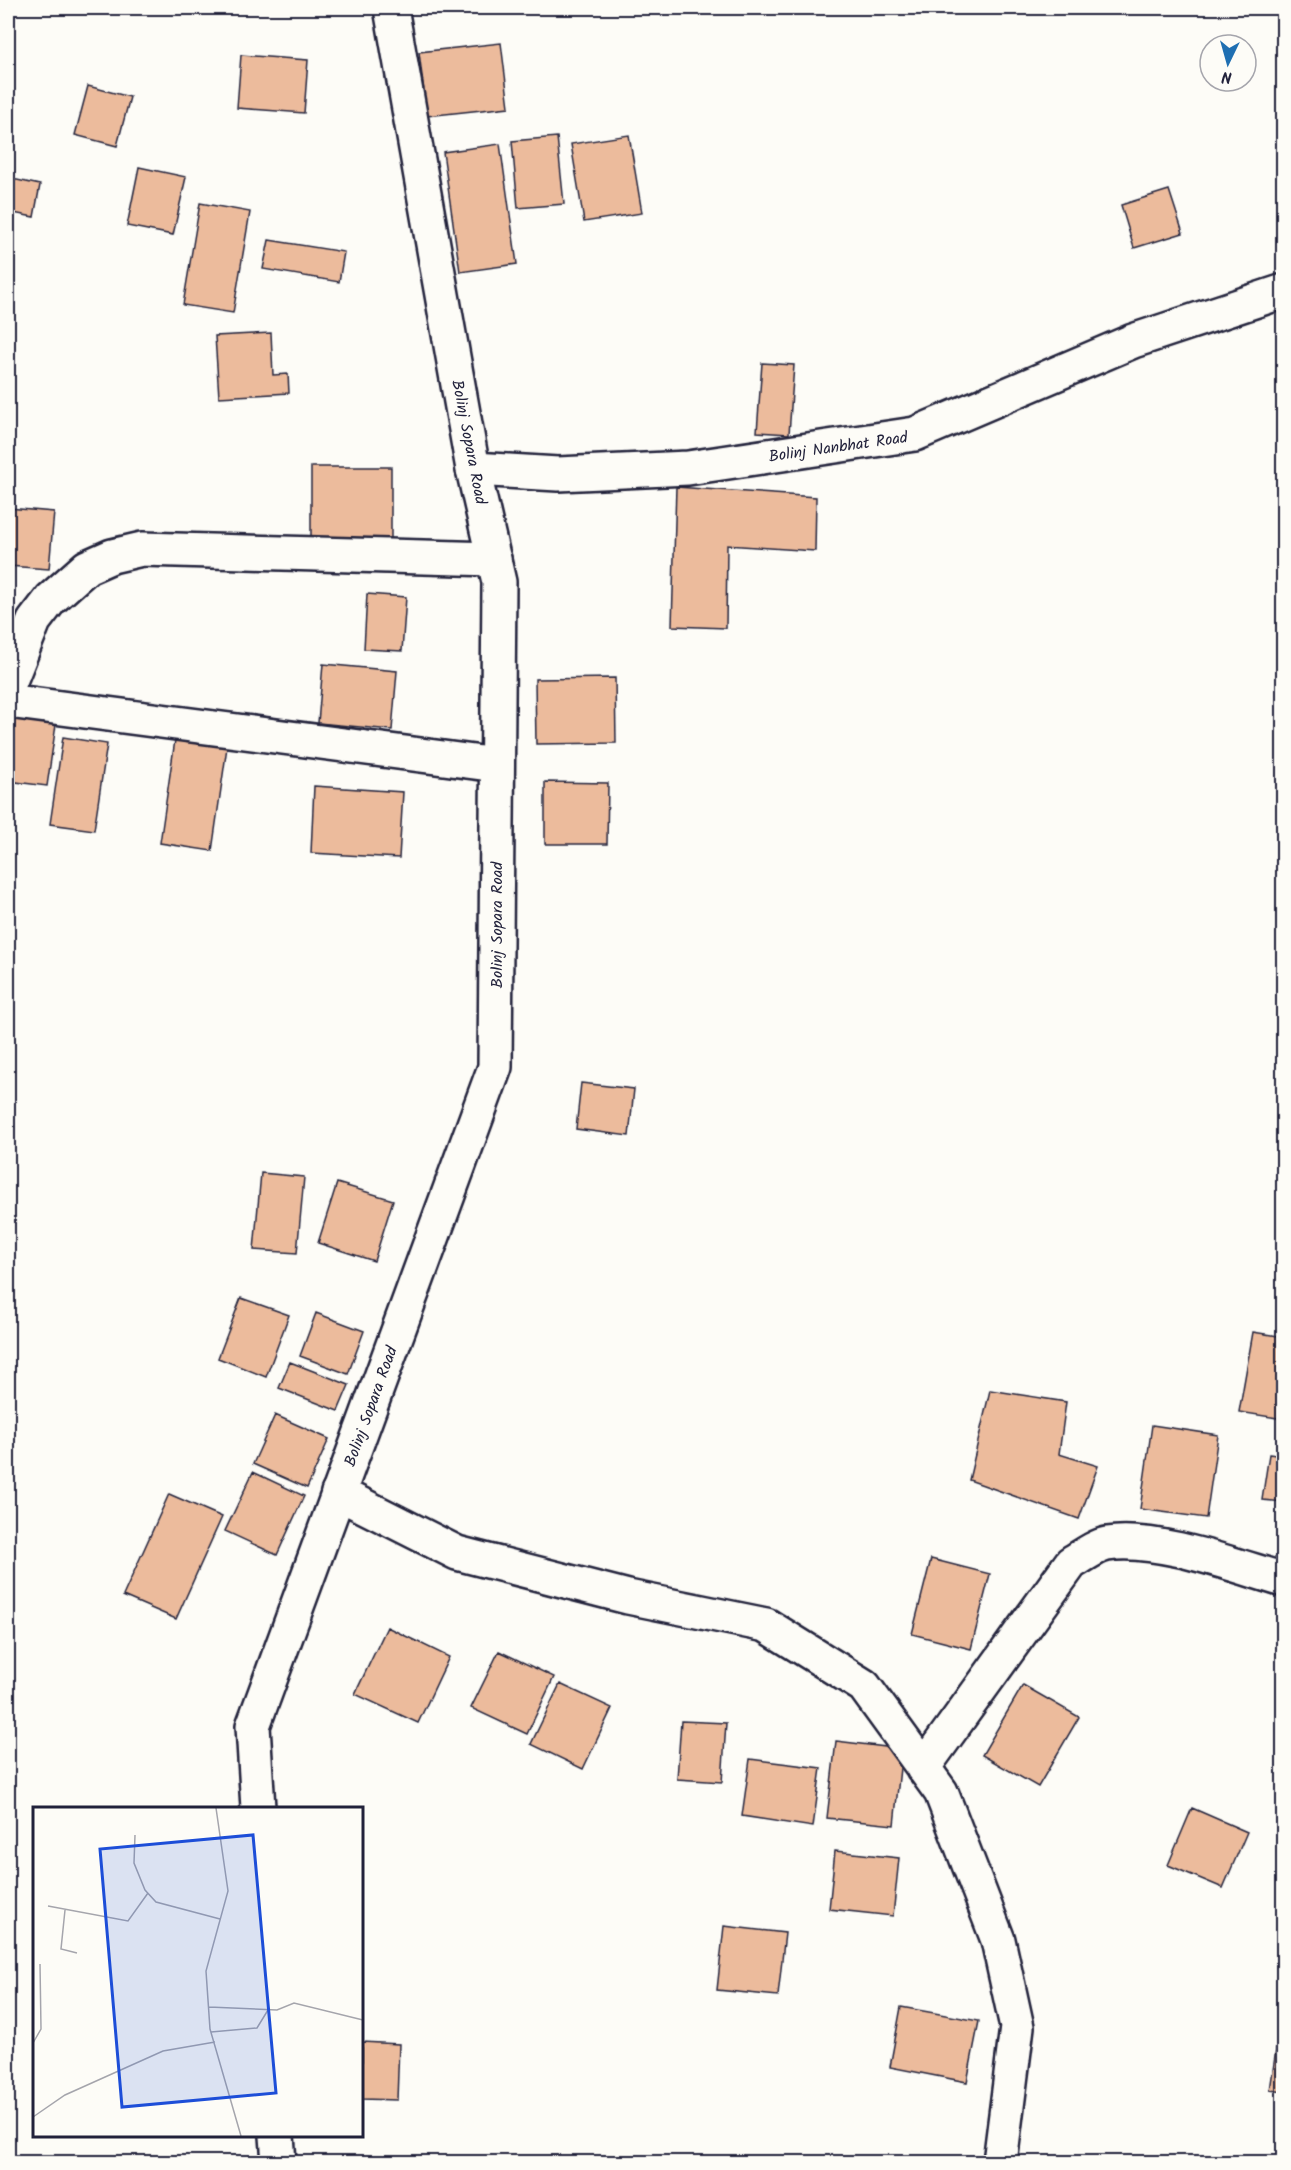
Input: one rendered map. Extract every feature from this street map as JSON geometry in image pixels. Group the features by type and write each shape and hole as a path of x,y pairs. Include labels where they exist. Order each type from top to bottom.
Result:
{"street":[{"name":"Bolinj Sopara Road","path":"258,1807 253,1725 495,1067 499,582 473,469 391,8"},
{"name":"Bolinj Nanbhat Road","path":"473,469 558,474 688,468 915,434 1133,341 1284,291"},
{"path":"8,687 34,621 51,599 87,567 112,556 142,549 494,559"},
{"path":"8,701 497,765"},
{"path":"338,1493 457,1553 628,1597 766,1625 864,1686 941,1792 998,1940 1017,2027 1000,2163"},
{"path":"923,1768 1071,1563 1106,1544 1150,1544 1215,1559 1284,1580"},
{"path":"277,2137 279,2163"}],"building":[{"path":"501,43 509,107 427,116 419,52"},
{"path":"241,55 308,60 304,113 237,108"},
{"path":"88,86 130,97 117,146 75,135"},
{"path":"629,135 642,213 584,222 571,144"},
{"path":"557,137 564,204 518,208 512,141"},
{"path":"500,144 517,264 460,272 443,152"},
{"path":"139,167 186,177 173,235 127,226"},
{"path":"8,178 40,185 34,217 8,212"},
{"path":"1169,190 1183,233 1134,248 1121,205"},
{"path":"200,203 250,212 233,313 183,305"},
{"path":"269,240 344,252 339,282 263,269"},
{"path":"271,333 273,375 288,374 289,393 219,397 215,336"},
{"path":"762,363 794,365 789,434 757,432"},
{"path":"311,467 391,467 391,539 311,540"},
{"path":"676,487 816,497 815,551 727,545 726,628 672,626"},
{"path":"8,508 54,512 49,569 8,566"},
{"path":"367,594 406,597 402,651 364,649"},
{"path":"323,664 397,671 392,730 318,723"},
{"path":"615,678 616,743 536,744 535,679"},
{"path":"8,711 57,718 47,786 8,781"},
{"path":"63,737 107,744 94,830 50,824"},
{"path":"175,740 227,747 212,851 160,843"},
{"path":"545,782 608,783 607,844 545,844"},
{"path":"314,786 403,792 399,858 311,853"},
{"path":"581,1083 634,1089 629,1136 576,1129"},
{"path":"261,1173 304,1177 297,1253 254,1250"},
{"path":"337,1183 393,1200 374,1261 318,1243"},
{"path":"241,1298 289,1315 266,1377 218,1358"},
{"path":"316,1313 364,1331 348,1374 300,1356"},
{"path":"1253,1332 1284,1337 1284,1419 1239,1412"},
{"path":"290,1362 349,1385 338,1411 279,1388"},
{"path":"990,1390 1066,1402 1059,1454 1098,1466 1079,1519 969,1480"},
{"path":"275,1415 329,1439 307,1488 253,1464"},
{"path":"1152,1425 1218,1435 1206,1518 1140,1509"},
{"path":"1269,1454 1284,1456 1284,1502 1262,1500"},
{"path":"253,1472 304,1496 277,1555 225,1531"},
{"path":"169,1494 222,1517 176,1619 123,1596"},
{"path":"931,1559 990,1574 971,1649 912,1634"},
{"path":"387,1627 449,1657 418,1723 355,1694"},
{"path":"499,1651 554,1677 527,1734 471,1708"},
{"path":"560,1684 612,1708 583,1769 531,1744"},
{"path":"1023,1685 1079,1717 1038,1787 982,1755"},
{"path":"681,1721 726,1723 722,1782 677,1779"},
{"path":"836,1741 902,1749 894,1825 827,1818"},
{"path":"750,1759 821,1768 813,1827 742,1816"},
{"path":"1192,1808 1247,1832 1223,1888 1168,1865"},
{"path":"835,1851 899,1858 893,1916 829,1909"},
{"path":"724,1926 785,1933 778,1996 717,1990"},
{"path":"901,2007 979,2021 967,2082 890,2067"},
{"path":"363,2042 399,2044 397,2100 363,2099"},
{"path":"1277,2043 1284,2044 1284,2092 1270,2090"}]}
